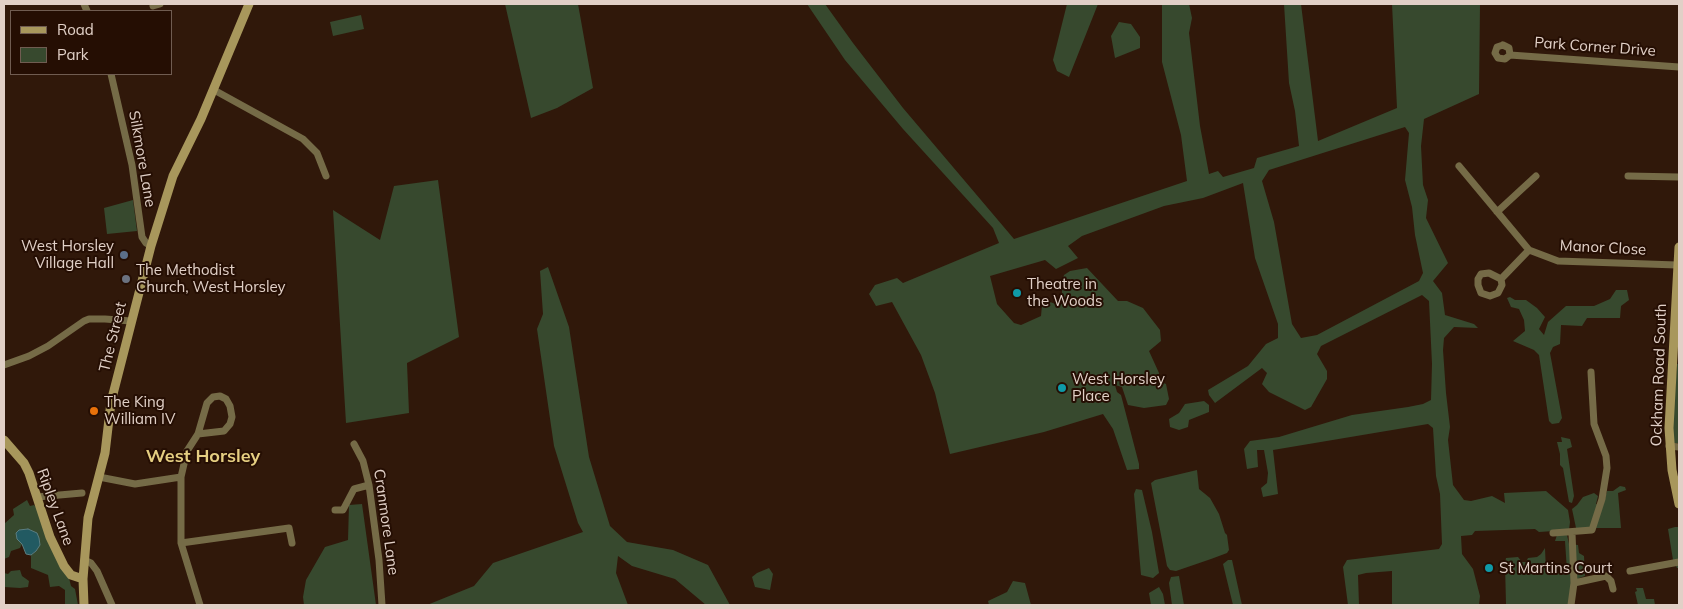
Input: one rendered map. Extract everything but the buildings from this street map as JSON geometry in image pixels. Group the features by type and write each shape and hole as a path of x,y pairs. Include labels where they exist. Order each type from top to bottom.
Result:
{"street":[{"name":"The Street","path":"84,605 83,579 88,518 107,441 112,402 130,321 150,246 173,176 214,90 249,4"},
{"name":"Park Corner Drive","path":"1510,55 1679,67"},
{"name":"Silkmore Lane","path":"111,75 132,165 142,236 146,244 150,246"},
{"path":"214,90 303,139 317,153 326,176"},
{"name":"Manor Close","path":"1459,166 1529,250 1558,261 1677,265"},
{"path":"1497,212 1536,176"},
{"path":"1628,176 1679,177"},
{"name":"Ockham Road South","path":"1679,247 1677,265 1676,360 1669,406 1669,446 1679,504"},
{"path":"1502,278 1529,250"},
{"path":"4,365 29,356 48,346 84,321 100,318 130,321"},
{"path":"1553,534 1592,530 1602,499 1606,481 1606,456 1594,424 1591,372"},
{"path":"198,434 224,431 230,424 232,417 230,406 226,399 220,396 213,397 207,403 198,434 187,451 181,477 181,544 200,605"},
{"name":"Ripley Lane","path":"4,440 26,468 50,537 64,566 70,575 83,579"},
{"name":"Cranmore Lane","path":"354,444 363,462 369,484 379,560 382,605"},
{"path":"1669,446 1679,447"},
{"path":"99,477 134,484 181,477"},
{"path":"335,510 343,510 354,489 369,484"},
{"path":"37,497 82,493"},
{"path":"181,544 289,528 292,542"},
{"path":"1571,605 1574,583 1572,533"},
{"path":"84,560 90,563 97,571 112,605"},
{"path":"1630,571 1679,562"},
{"path":"1574,583 1606,576 1611,581 1612,589"}],"green space":[{"path":"505,4 578,4 593,88 557,108 531,118"},
{"path":"807,4 825,4 903,108 1014,239 1187,181 1181,135 1162,62 1162,4 1189,4 1192,18 1189,33 1200,126 1209,174 1218,171 1223,177 1254,168 1257,158 1299,146 1295,111 1289,83 1284,4 1301,4 1318,141 1397,108 1392,4 1480,4 1479,94 1424,119 1421,146 1423,185 1428,200 1426,218 1448,263 1433,281 1442,293 1445,315 1474,324 1478,328 1454,327 1444,338 1443,350 1450,427 1448,440 1453,485 1464,500 1471,501 1492,496 1505,503 1504,493 1546,491 1568,510 1569,530 1539,532 1535,529 1475,531 1472,535 1461,536 1462,554 1473,569 1480,596 1479,605 1392,605 1392,571 1358,575 1359,605 1348,605 1343,567 1347,560 1439,549 1442,544 1440,494 1436,476 1433,428 1428,424 1273,450 1278,494 1263,497 1261,488 1267,483 1268,473 1264,450 1257,450 1258,467 1247,469 1244,449 1250,441 1279,437 1352,415 1408,407 1431,400 1432,364 1429,301 1422,295 1321,346 1317,354 1327,371 1327,379 1311,407 1305,410 1269,392 1262,384 1267,373 1262,368 1215,403 1208,390 1248,366 1266,344 1278,338 1278,324 1255,258 1243,183 1203,198 1164,206 1082,236 1068,246 1078,258 1056,269 1045,260 990,276 997,304 1014,323 1021,325 1041,316 1042,305 1048,301 1055,304 1062,301 1064,275 1070,271 1087,268 1118,301 1127,301 1143,308 1160,330 1161,341 1149,351 1159,373 1158,381 1166,384 1169,399 1166,405 1144,408 1128,405 1122,387 1115,385 1117,392 1121,395 1139,469 1127,470 1113,429 1103,414 1044,432 950,454 935,393 921,355 892,302 876,306 869,294 875,285 897,278 903,283 999,243 993,228 903,129 845,60","holes":["1405,127 1409,133 1405,180 1412,207 1415,235 1423,273 1419,281 1317,335 1301,338 1292,324 1274,222 1262,181 1269,170"]},
{"path":"1067,4 1098,4 1069,77 1057,71 1053,60"},
{"path":"361,15 364,29 333,36 330,22"},
{"path":"1119,22 1131,24 1140,37 1140,48 1115,58 1111,36"},
{"path":"438,180 459,337 407,363 409,413 346,423 333,210 380,240 394,186"},
{"path":"133,200 137,231 107,234 104,208"},
{"path":"548,267 569,327 589,457 610,526 627,542 673,550 708,565 730,605 706,605 675,579 632,566 618,556 616,573 628,605 427,605 474,586 493,563 583,532 578,523 554,446 537,329 543,314 540,271"},
{"path":"1616,290 1627,290 1629,300 1621,306 1620,318 1587,318 1582,326 1561,325 1560,344 1553,347 1550,353 1562,418 1559,423 1552,424 1549,421 1539,355 1534,350 1513,341 1525,331 1524,320 1519,309 1511,307 1507,298 1526,300 1537,308 1545,317 1539,329 1544,335 1548,322 1566,306 1594,306 1610,299"},
{"path":"1677,364 1679,364 1678,443 1671,443"},
{"path":"1204,401 1209,405 1209,412 1189,420 1188,427 1179,430 1170,427 1169,419 1179,413 1185,404"},
{"path":"1561,437 1570,439 1572,447 1567,449 1574,496 1572,503 1569,502 1563,468 1560,465 1557,442 1562,442"},
{"path":"1197,470 1199,489 1210,498 1219,514 1227,535 1229,550 1227,553 1176,571 1170,570 1167,566 1151,483 1155,480"},
{"path":"1620,486 1625,487 1626,490 1618,493 1621,528 1576,528 1572,509 1583,497 1594,493 1598,496 1596,504 1603,505 1607,491 1613,491"},
{"path":"1136,489 1142,490 1152,532 1159,573 1153,578 1141,575 1134,494"},
{"path":"27,500 30,506 34,505 38,509 71,586 75,589 78,605 65,605 65,590 59,586 50,587 48,575 31,568 31,555 36,551 17,539 22,544 20,548 11,551 9,557 4,559 4,524 14,515 13,509"},
{"path":"362,504 376,605 304,605 303,597 306,580 325,547 348,540 349,505"},
{"path":"1679,527 1679,568 1677,568 1673,560 1668,529"},
{"path":"1557,535 1567,535 1569,544 1578,545 1579,553 1584,556 1585,576 1579,578 1569,605 1506,604 1506,558 1518,557 1522,562 1526,562 1528,558 1537,557 1545,548 1546,572 1567,571 1565,541 1555,541"},
{"path":"1228,560 1232,560 1242,605 1233,605 1223,564"},
{"path":"769,568 773,574 770,590 755,587 752,577"},
{"path":"20,570 22,576 29,581 28,587 4,587 4,573 8,574 11,571"},
{"path":"1179,576 1184,605 1172,605 1169,583 1171,577"},
{"path":"1013,581 1025,583 1031,605 989,605 988,601 1007,592"},
{"path":"1159,587 1163,594 1165,605 1151,605 1149,593"},
{"path":"1636,588 1643,588 1646,599 1654,599 1655,605 1638,605"}],"water":[{"path":"28,529 37,533 40,545 31,555 26,554 22,544 17,539 16,533 19,530"}],"place":[{"name":"West Horsley Village Hall","path":"124,255"},
{"name":"The Methodist Church, West Horsley","path":"126,279"},
{"name":"Theatre in the Woods","path":"1017,293"},
{"name":"West Horsley Place","path":"1062,388"},
{"name":"The King William IV","path":"94,411"},
{"name":"St Martins Court","path":"1489,568"}],"district":[{"name":"West Horsley","path":"203,457"}]}
